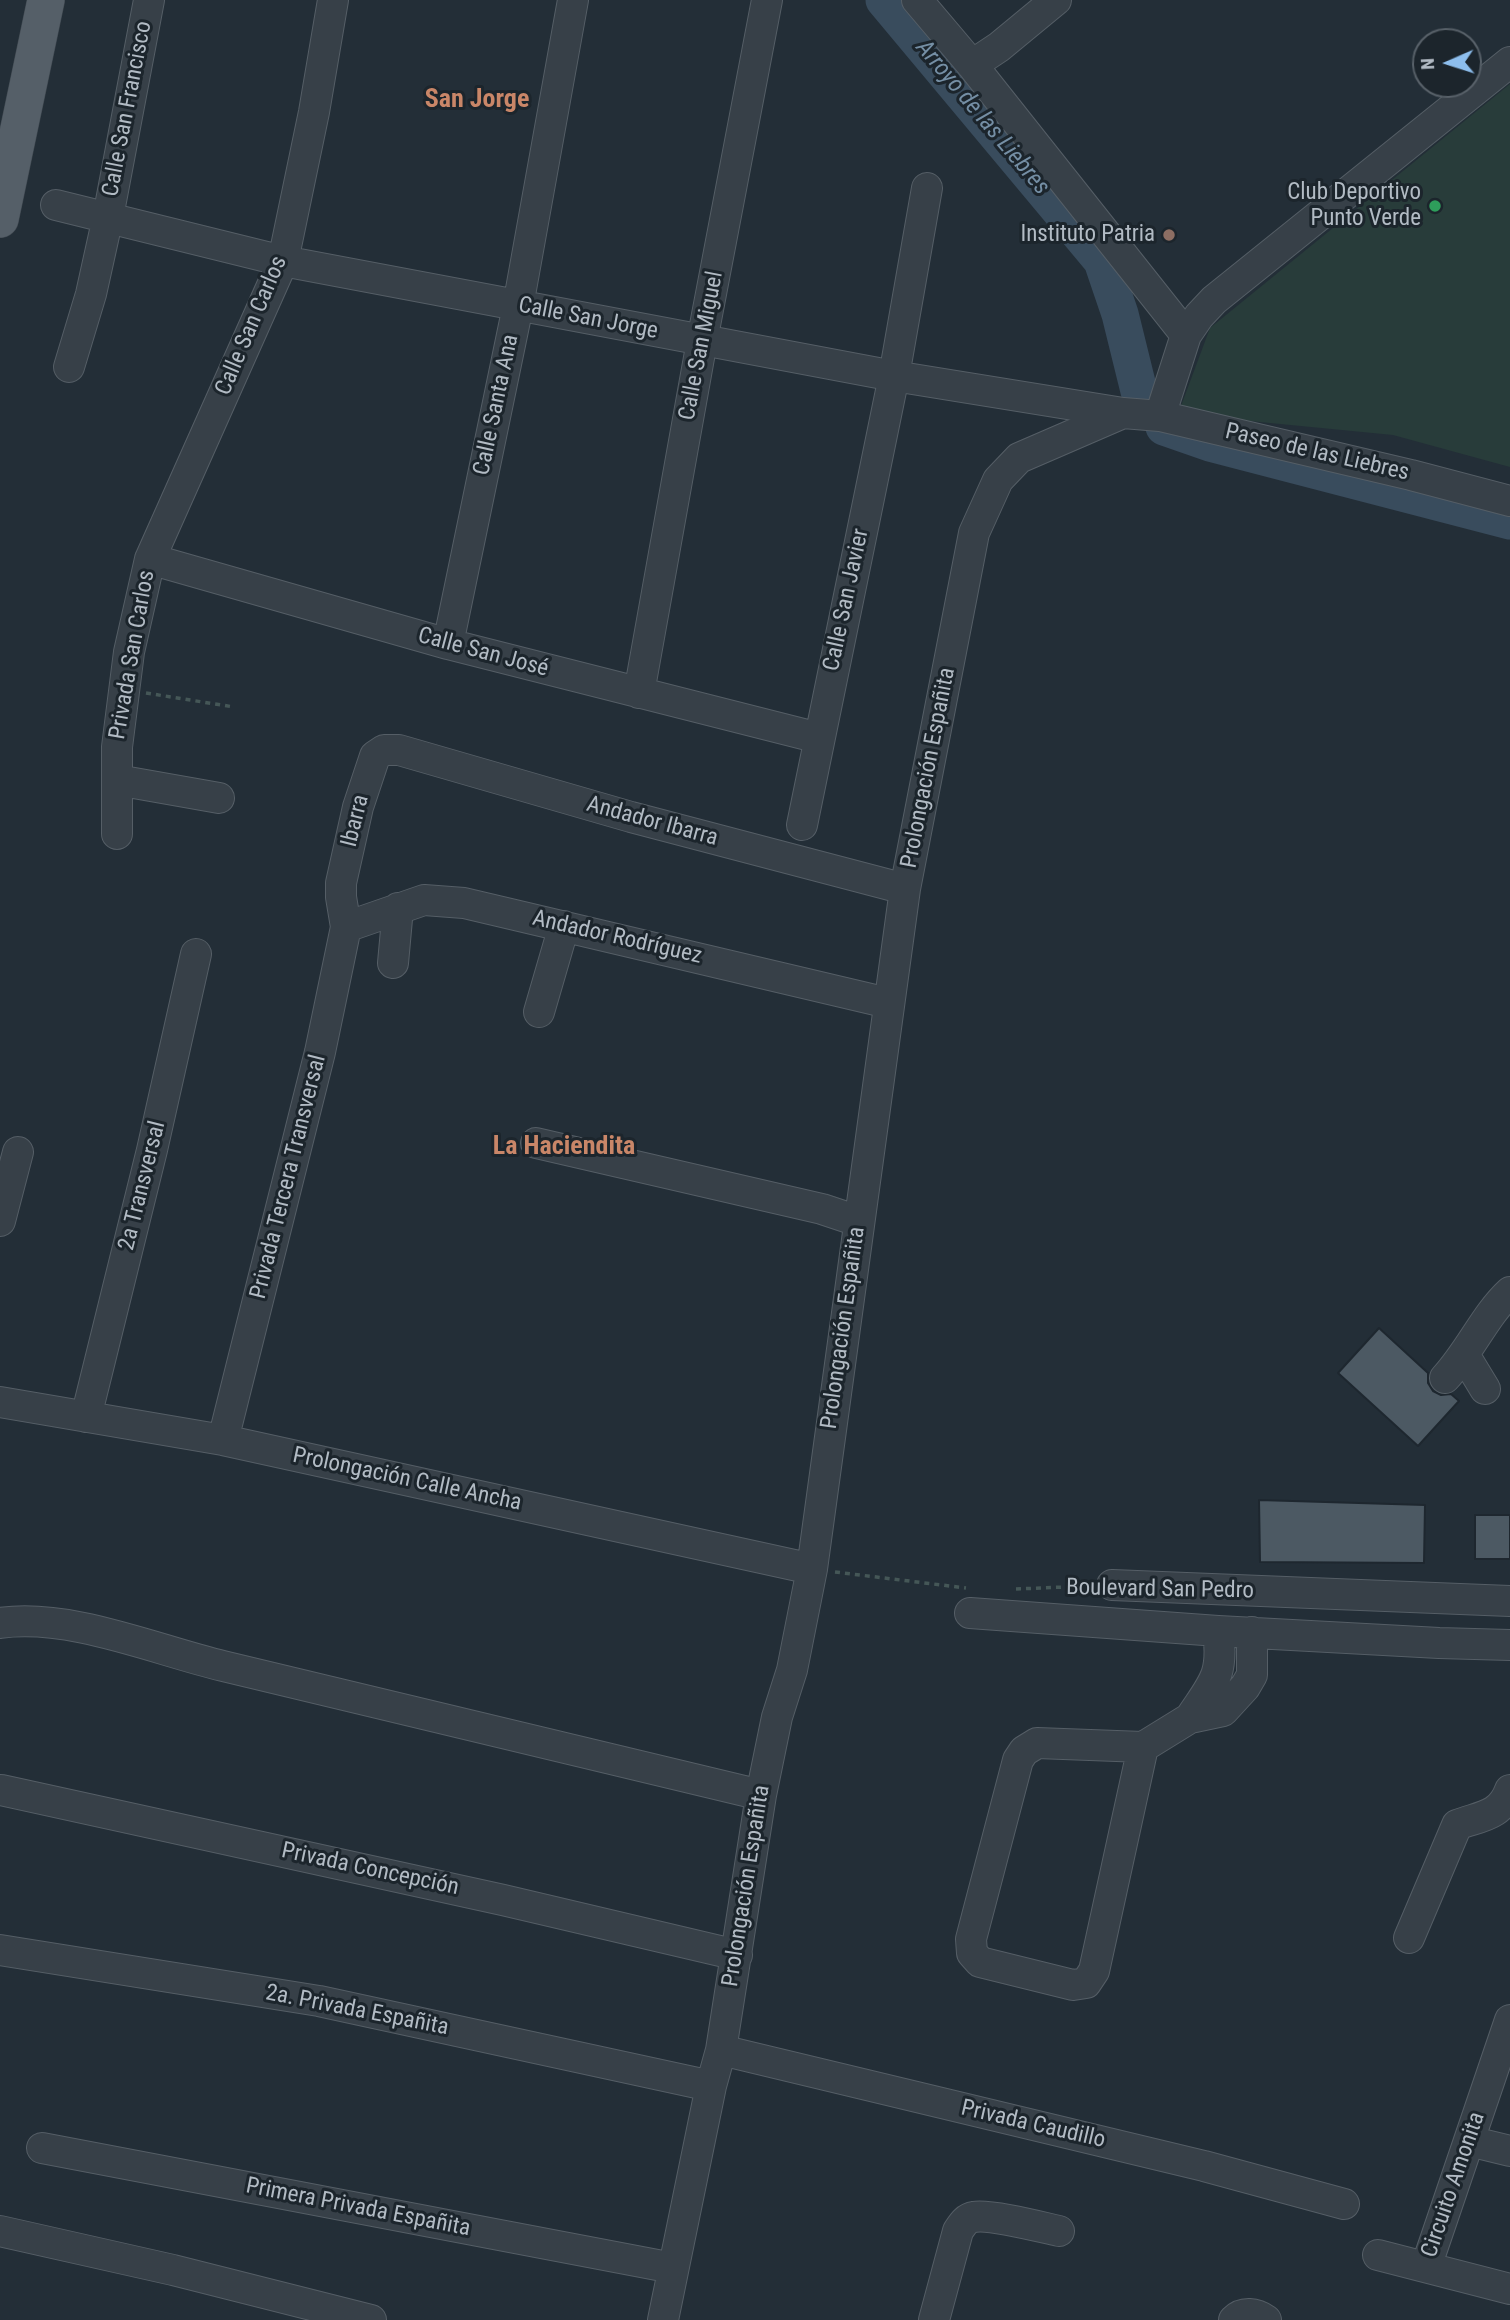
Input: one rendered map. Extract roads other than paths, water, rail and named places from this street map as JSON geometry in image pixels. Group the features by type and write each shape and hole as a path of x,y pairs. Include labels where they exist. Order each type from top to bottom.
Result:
{"main road":[{"path":"1,209 46,0"}],"street":[{"name":"Calle San Francisco","path":"69,367 91,294 108,217 149,0"},
{"name":"Calle San Carlos","path":"150,559 283,261 314,112 333,0"},
{"name":"Calle Santa Ana","path":"448,644 518,306 573,0"},
{"name":"Calle San Miguel","path":"639,693 767,0"},
{"path":"917,0 1186,335"},
{"path":"964,56 999,47 1056,0"},
{"path":"1160,416 1186,335 1214,300 1510,62"},
{"name":"Calle San Javier","path":"802,825 894,376 927,188"},
{"name":"Calle San Jorge","path":"56,205 283,261 894,376 1123,413"},
{"name":"Paseo de las Liebres","path":"1123,413 1160,416 1510,501"},
{"name":"Prolongación Españita","path":"663,2320 711,2086 721,2050 761,1795 777,1717 792,1670 812,1569 905,890 974,533 998,480 1019,458 1123,413"},
{"name":"Calle San José","path":"150,559 448,644 819,738"},
{"name":"Privada San Carlos","path":"117,834 117,747 133,631 150,559"},
{"name":"Ibarra","path":"344,920 341,883 358,807 371,766 375,756 384,750 399,750"},
{"name":"Andador Ibarra","path":"399,750 631,817 905,890"},
{"path":"117,780 219,798"},
{"name":"Andador Rodríguez","path":"344,920 425,900 464,903 888,1003"},
{"path":"393,963 398,908"},
{"name":"Privada Tercera Transversal","path":"223,1440 320,1052 344,920"},
{"path":"539,1012 564,926"},
{"name":"2a Transversal","path":"86,1417 155,1137 196,954"},
{"path":"536,1143 822,1209 858,1220"},
{"path":"0,1221 18,1152"},
{"path":"1485,1389 1455,1367 1499,1303 1510,1292"},
{"name":"Prolongación Calle Ancha","path":"0,1402 223,1440 812,1569"},
{"name":"Boulevard San Pedro","path":"1112,1585 1510,1601"},
{"path":"1294,1634 1299,1593"},
{"name":"Boulevard San Pedro","path":"971,1601 1218,1631 1439,1643 1510,1644"},
{"path":"0,1623 32,1622 83,1628 218,1665 761,1795"},
{"path":"1190,1718 1216,1680 1222,1657 1218,1631"},
{"path":"1143,1747 1094,1971 1086,1983 1073,1985 980,1962 972,1953 971,1939 1018,1760 1024,1751 1037,1743 1143,1747 1190,1718 1223,1711 1252,1675 1252,1632"},
{"name":"Privada Concepción","path":"1,1790 503,1899 737,1955"},
{"path":"1409,1938 1457,1825 1490,1815 1505,1803 1510,1790"},
{"name":"2a. Privada Españita","path":"0,1950 319,2001 711,2086"},
{"name":"Circuito Amonita","path":"1510,2020 1426,2267 1510,2289"},
{"name":"Privada Caudillo","path":"721,2050 1204,2166 1344,2204"},
{"path":"1469,2141 1510,2151"},
{"name":"Primera Privada Españita","path":"43,2148 673,2269"},
{"path":"934,2320 958,2231 964,2222 973,2217 1059,2231"},
{"path":"0,2231 173,2270 371,2320"},
{"path":"1378,2255 1426,2267"},
{"path":"1234,2320 1244,2314 1261,2316 1266,2320"}],"waterway":[{"name":"Arroyo de las Liebres","path":"884,0 1102,261 1120,314 1139,391"},
{"name":"Arroyo de las Liebres","path":"1164,427 1210,443 1510,521"}],"place":[{"name":"Club Deportivo Punto Verde","path":"1435,206"},
{"name":"Instituto Patria","path":"1169,235"}],"district":[{"name":"San Jorge","path":"477,100"},
{"name":"La Haciendita","path":"564,1147"}]}
